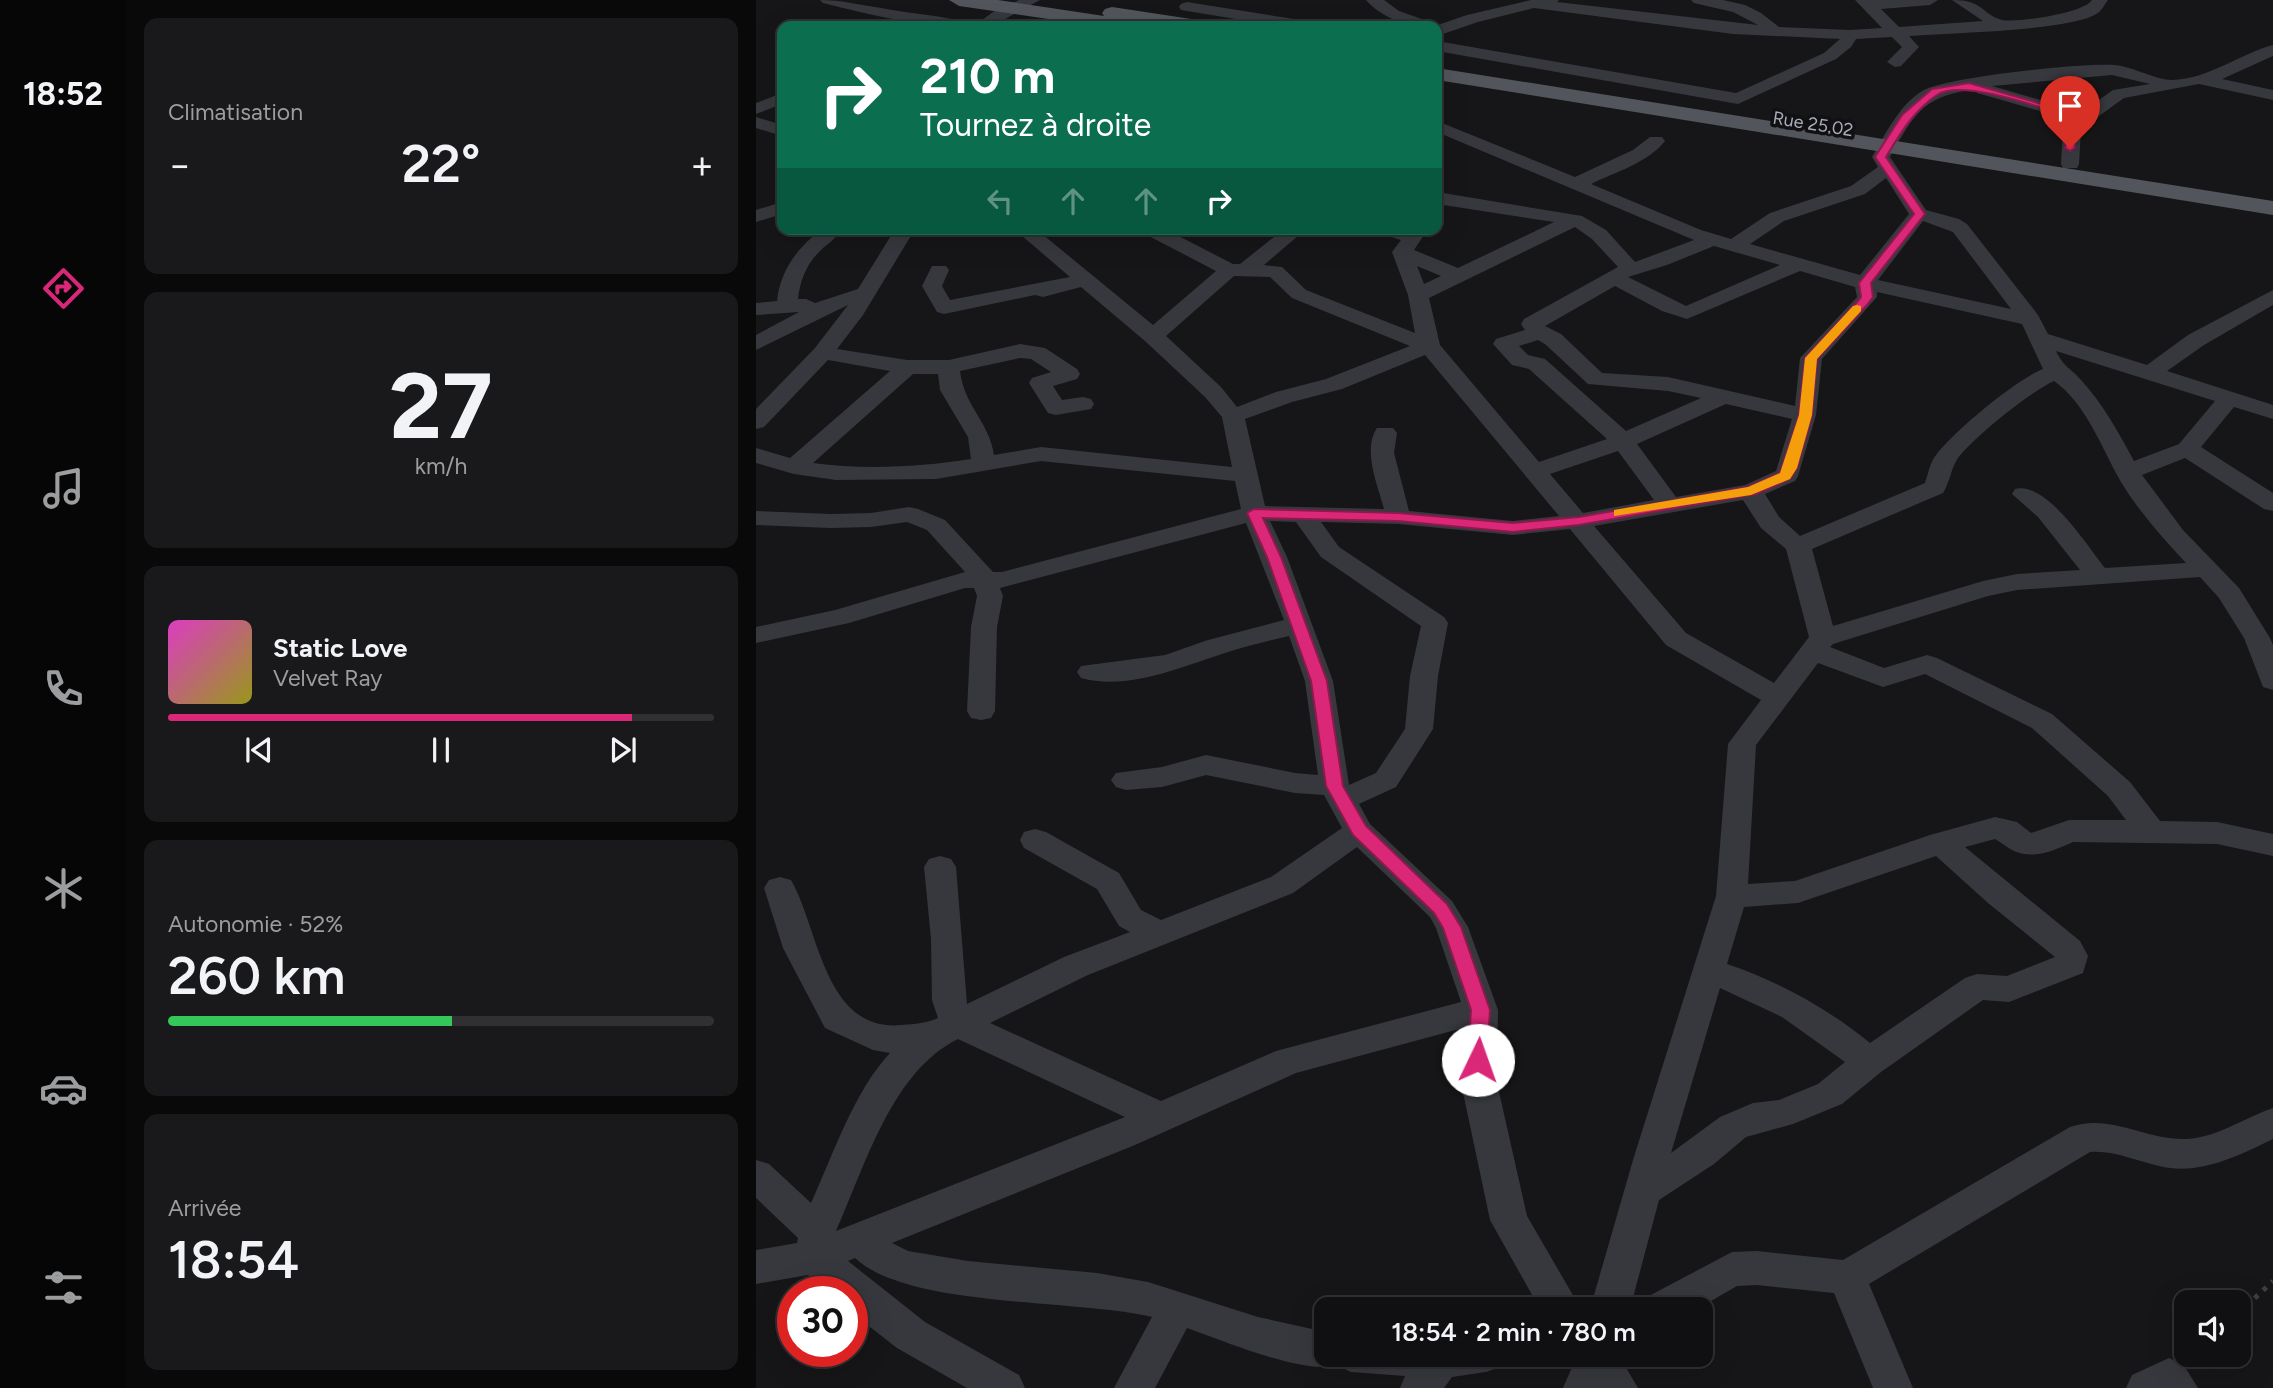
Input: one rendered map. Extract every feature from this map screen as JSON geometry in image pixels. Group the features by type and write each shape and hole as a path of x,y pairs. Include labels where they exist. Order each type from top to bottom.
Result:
{"main road":[{"path":"959,0 1025,2 1143,21"},
{"path":"1025,2 1111,21"},
{"name":"Rue 25.02","path":"1442,65 1890,140 2070,164 2273,196"},
{"path":"1442,75 1890,140 2273,208"}],"street":[{"path":"828,0 880,13 933,21"},
{"path":"1374,0 1408,21"},
{"path":"1473,18 1486,0"},
{"path":"1442,30 1473,18 1551,0"},
{"path":"1699,0 1743,8 1755,14 1773,30"},
{"path":"1865,2 1930,0"},
{"path":"1960,0 2000,26"},
{"path":"1535,4 1733,29 1850,35 2000,26 2080,15 2094,9 2100,0"},
{"path":"991,21 1025,2"},
{"path":"1865,2 1898,31 1911,50 1895,62"},
{"path":"1166,21 1192,4 1280,21"},
{"path":"909,21 915,18"},
{"path":"1442,35 1741,99 1775,80 1830,56 1845,44 1850,35"},
{"path":"2070,164 2072,127 2119,94 2218,75 2273,50"},
{"path":"2169,85 2135,74 2110,70 1969,86 1930,94 1905,118 1881,157 1919,214 1952,223 1960,228 2036,329 2056,372 2072,383 2104,427 2127,472 2174,535 2236,602 2257,638 2273,681"},
{"path":"2199,79 2273,95"},
{"path":"1969,86 2085,118"},
{"path":"756,122 777,131"},
{"path":"1442,128 1677,228 2036,329 2149,374 2273,412"},
{"path":"756,137 777,134"},
{"path":"1576,184 1639,154 1656,141"},
{"path":"1735,245 1777,218 1858,191 1888,168"},
{"path":"1442,199 1584,223 1623,273 1669,307 1687,313 1801,263"},
{"path":"756,216 777,210"},
{"path":"1418,295 1584,223 1635,211"},
{"path":"756,635 840,617 963,580 1003,580 1254,513 1398,517 1499,528 1579,521 1751,491 1786,476 1805,415 1811,358 1863,303 1867,297 1865,283 1919,214"},
{"path":"787,306 787,286 811,245 828,235"},
{"path":"756,422 823,353 866,293 901,235"},
{"path":"1032,235 1153,335 1233,416 1254,513 1274,557 1319,681 1338,793 1359,831 1441,909 1452,927 1480,1010 1479,1083 1509,1220 1554,1297"},
{"path":"1163,235 1237,270 1275,271 1299,293 1430,346"},
{"path":"1153,335 1287,235"},
{"path":"1411,239 1459,276"},
{"path":"1411,239 1418,295 1430,346 1676,639 1779,698"},
{"path":"1714,239 1623,273 1532,324 1539,332 1553,339 1596,379 1668,384 1805,415"},
{"path":"939,270 932,286 944,309 1035,289 1043,291 1087,279"},
{"path":"756,344 829,304 866,293"},
{"path":"2149,374 2196,340 2273,296"},
{"path":"756,309 829,304"},
{"path":"1539,332 1504,344 1520,360 1537,364 1623,441 1670,505"},
{"path":"1233,416 1284,397 1335,384 1430,346"},
{"path":"823,353 907,368 949,367 1020,351 1037,353 1069,374 1040,383 1056,408 1083,404"},
{"path":"949,367 951,390 979,437 985,464"},
{"path":"794,467 907,368"},
{"path":"1798,546 1934,488 1938,483 1941,465 1972,429 2001,408 2017,391 2056,372"},
{"path":"1536,471 1623,441 1721,398"},
{"path":"2127,472 2187,449 2229,399"},
{"path":"1385,433 1382,453 1398,517"},
{"path":"2187,449 2273,504"},
{"path":"756,455 794,467 836,473 936,472 1041,454 1244,475"},
{"path":"1751,491 1769,524 1778,534 1798,546 1819,644 1883,678 1927,664 2035,717 2119,789 2152,832"},
{"path":"2024,494 2047,512 2098,575"},
{"path":"756,518 871,520 909,514 936,525 984,578 990,596 984,627 981,711"},
{"path":"1126,780 1162,777 1206,765 1338,793 1386,780 1419,729 1424,676 1435,623 1330,552 1303,514"},
{"path":"1614,1297 1732,896 1742,744 1819,644 1983,589 2017,582 2206,569"},
{"path":"1091,672 1134,670 1170,663 1218,646 1298,625"},
{"path":"1732,896 1784,895 1798,892 1941,843 1995,828 2006,830 2024,843 2031,844 2045,842 2069,831 2217,833 2273,845"},
{"path":"816,1245 878,1097 891,1075 909,1056 946,1029 1076,966 1282,885 1359,831"},
{"path":"1035,840 1108,881 1130,918 1158,932"},
{"path":"1644,1190 1701,1153 1733,1127 1753,1118 1780,1114 1829,1094 1869,1062 1977,987 2009,989 2059,970 2072,961 2068,950 1999,895 1941,843"},
{"path":"940,867 947,939 946,1029"},
{"path":"780,888 799,948 837,1019 885,1040 946,1029 1160,1116"},
{"path":"1709,971 1742,982 1800,1009 1827,1026 1869,1062"},
{"path":"756,1267 816,1245 862,1240 1288,1061 1480,1010"},
{"path":"1682,1297 1732,1269 1757,1268 1847,1277 2082,1138 2097,1135 2175,1154 2208,1152 2273,1123"},
{"path":"756,1175 816,1245 881,1314 911,1335 1005,1388"},
{"path":"862,1240 879,1258 898,1266 961,1278 1090,1288 1178,1307 1274,1339 1314,1347"},
{"path":"1847,1277 1893,1388"},
{"path":"1134,1388 1178,1307"},
{"path":"1403,1367 1431,1374 1450,1367"},
{"path":"2146,1388 2169,1377 2178,1388"}],"path":[{"path":"2251,1302 2273,1281"}],"slow traffic":[{"path":"1619,513 1751,491 1786,476 1805,415 1811,358 1857,309"}],"route":[{"path":"1478,1060 1480,1010 1452,927 1441,909 1359,831 1334,786 1319,681 1274,557 1254,513 1398,517 1513,528 1579,521 1751,491 1786,476 1805,415 1811,358 1863,303 1867,297 1865,283 1919,214 1881,157 1905,118 1930,94 1969,86 2085,118 2072,127 2070,148"}]}
